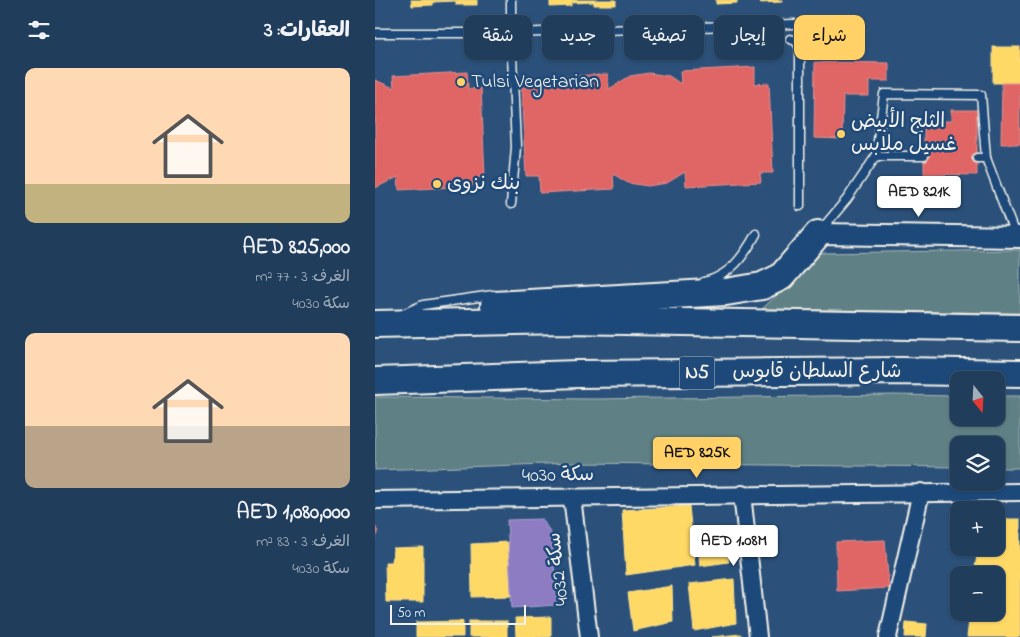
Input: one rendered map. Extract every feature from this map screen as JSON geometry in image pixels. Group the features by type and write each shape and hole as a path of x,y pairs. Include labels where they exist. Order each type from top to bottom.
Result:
{"highway":[{"path":"375,318 513,303 725,292 762,286 781,277 818,234"},
{"path":"375,324 567,320 1020,328"},
{"name":"شارع السلطان قابوس","path":"375,380 578,374 902,371 1020,373"}],"street":[{"path":"818,234 1018,237"},
{"path":"902,371 950,377"},
{"path":"1005,384 1020,386"},
{"path":"888,637 921,492"},
{"name":"سكة 4030","path":"375,500 1020,492"},
{"path":"742,494 758,637"},
{"name":"سكة 4032","path":"572,497 589,637"}],"lane":[{"path":"511,0 511,15"},
{"path":"532,32 793,24"},
{"path":"375,33 464,33"},
{"path":"790,39 797,41 800,48 799,206"},
{"path":"511,204 516,147 512,60"},
{"path":"818,234 847,199 876,156 884,94 981,95 986,158 1018,237"},
{"path":"876,156 923,156"},
{"path":"977,158 986,158"},
{"path":"692,284 713,280 731,269 746,254 756,234"},
{"path":"400,315 423,305 468,297 506,294"}],"green space":[{"path":"1020,250 1020,313 762,309 821,253"},
{"path":"950,396 950,426 1005,426 1005,396 1020,396 1020,468 1005,468 1005,436 950,436 950,467 574,463 375,470 375,397 594,399"}],"building: سكن":[{"path":"411,0 477,0 477,5 456,5 456,1 433,2 433,5 412,6"},
{"path":"550,0 616,0 616,5 594,5 594,2 571,3 571,6 550,7"},
{"path":"716,0 737,0 737,3 716,4"},
{"path":"760,0 782,0 782,2 760,3"},
{"path":"993,47 1020,47 1020,83 993,83"},
{"path":"689,506 695,565 626,575 622,510"},
{"path":"1005,519 1020,519 1020,637 967,637 969,621 1005,621 1005,566 975,566 977,556 1005,556"},
{"path":"726,533 729,562 700,566 697,536"},
{"path":"508,542 511,596 472,597 471,544"},
{"path":"423,547 423,602 386,602 385,562 392,562 393,548"},
{"path":"734,579 736,623 694,631 689,584"},
{"path":"672,586 673,622 633,631 628,593"},
{"path":"551,617 551,637 516,637 515,618"},
{"path":"463,621 463,637 416,637 416,622"},
{"path":"469,621 507,621 507,637 469,637"},
{"path":"906,622 927,624 926,637 905,637"},
{"path":"741,634 741,637 711,637"}],"building: متاجر":[{"path":"815,62 889,63 889,81 869,81 869,96 843,96 842,139 814,138"},
{"path":"755,67 755,84 769,83 773,173 760,173 761,182 686,186 685,172 667,183 648,186 628,183 613,174 614,189 540,193 539,176 526,176 521,87 534,87 534,78 608,74 609,89 630,76 649,73 669,76 681,84 680,71"},
{"path":"467,72 468,89 481,88 485,177 473,178 473,186 399,190 398,177 375,188 375,80 394,88 393,76"},
{"path":"1002,83 1020,83 1020,144 1001,144"},
{"path":"951,110 977,110 977,175 924,174 924,121 951,121"},
{"path":"375,526 378,532 375,540"},
{"path":"885,540 889,588 837,591 836,542"}],"building: مكاتب":[{"path":"542,519 552,535 557,605 512,608 507,520"}],"place":[{"name":"Tulsi Vegetarian","path":"461,82"},
{"name":"الثلج الأبيض غسيل ملابس","path":"841,134"},
{"name":"بنك نزوى","path":"437,184"}]}
